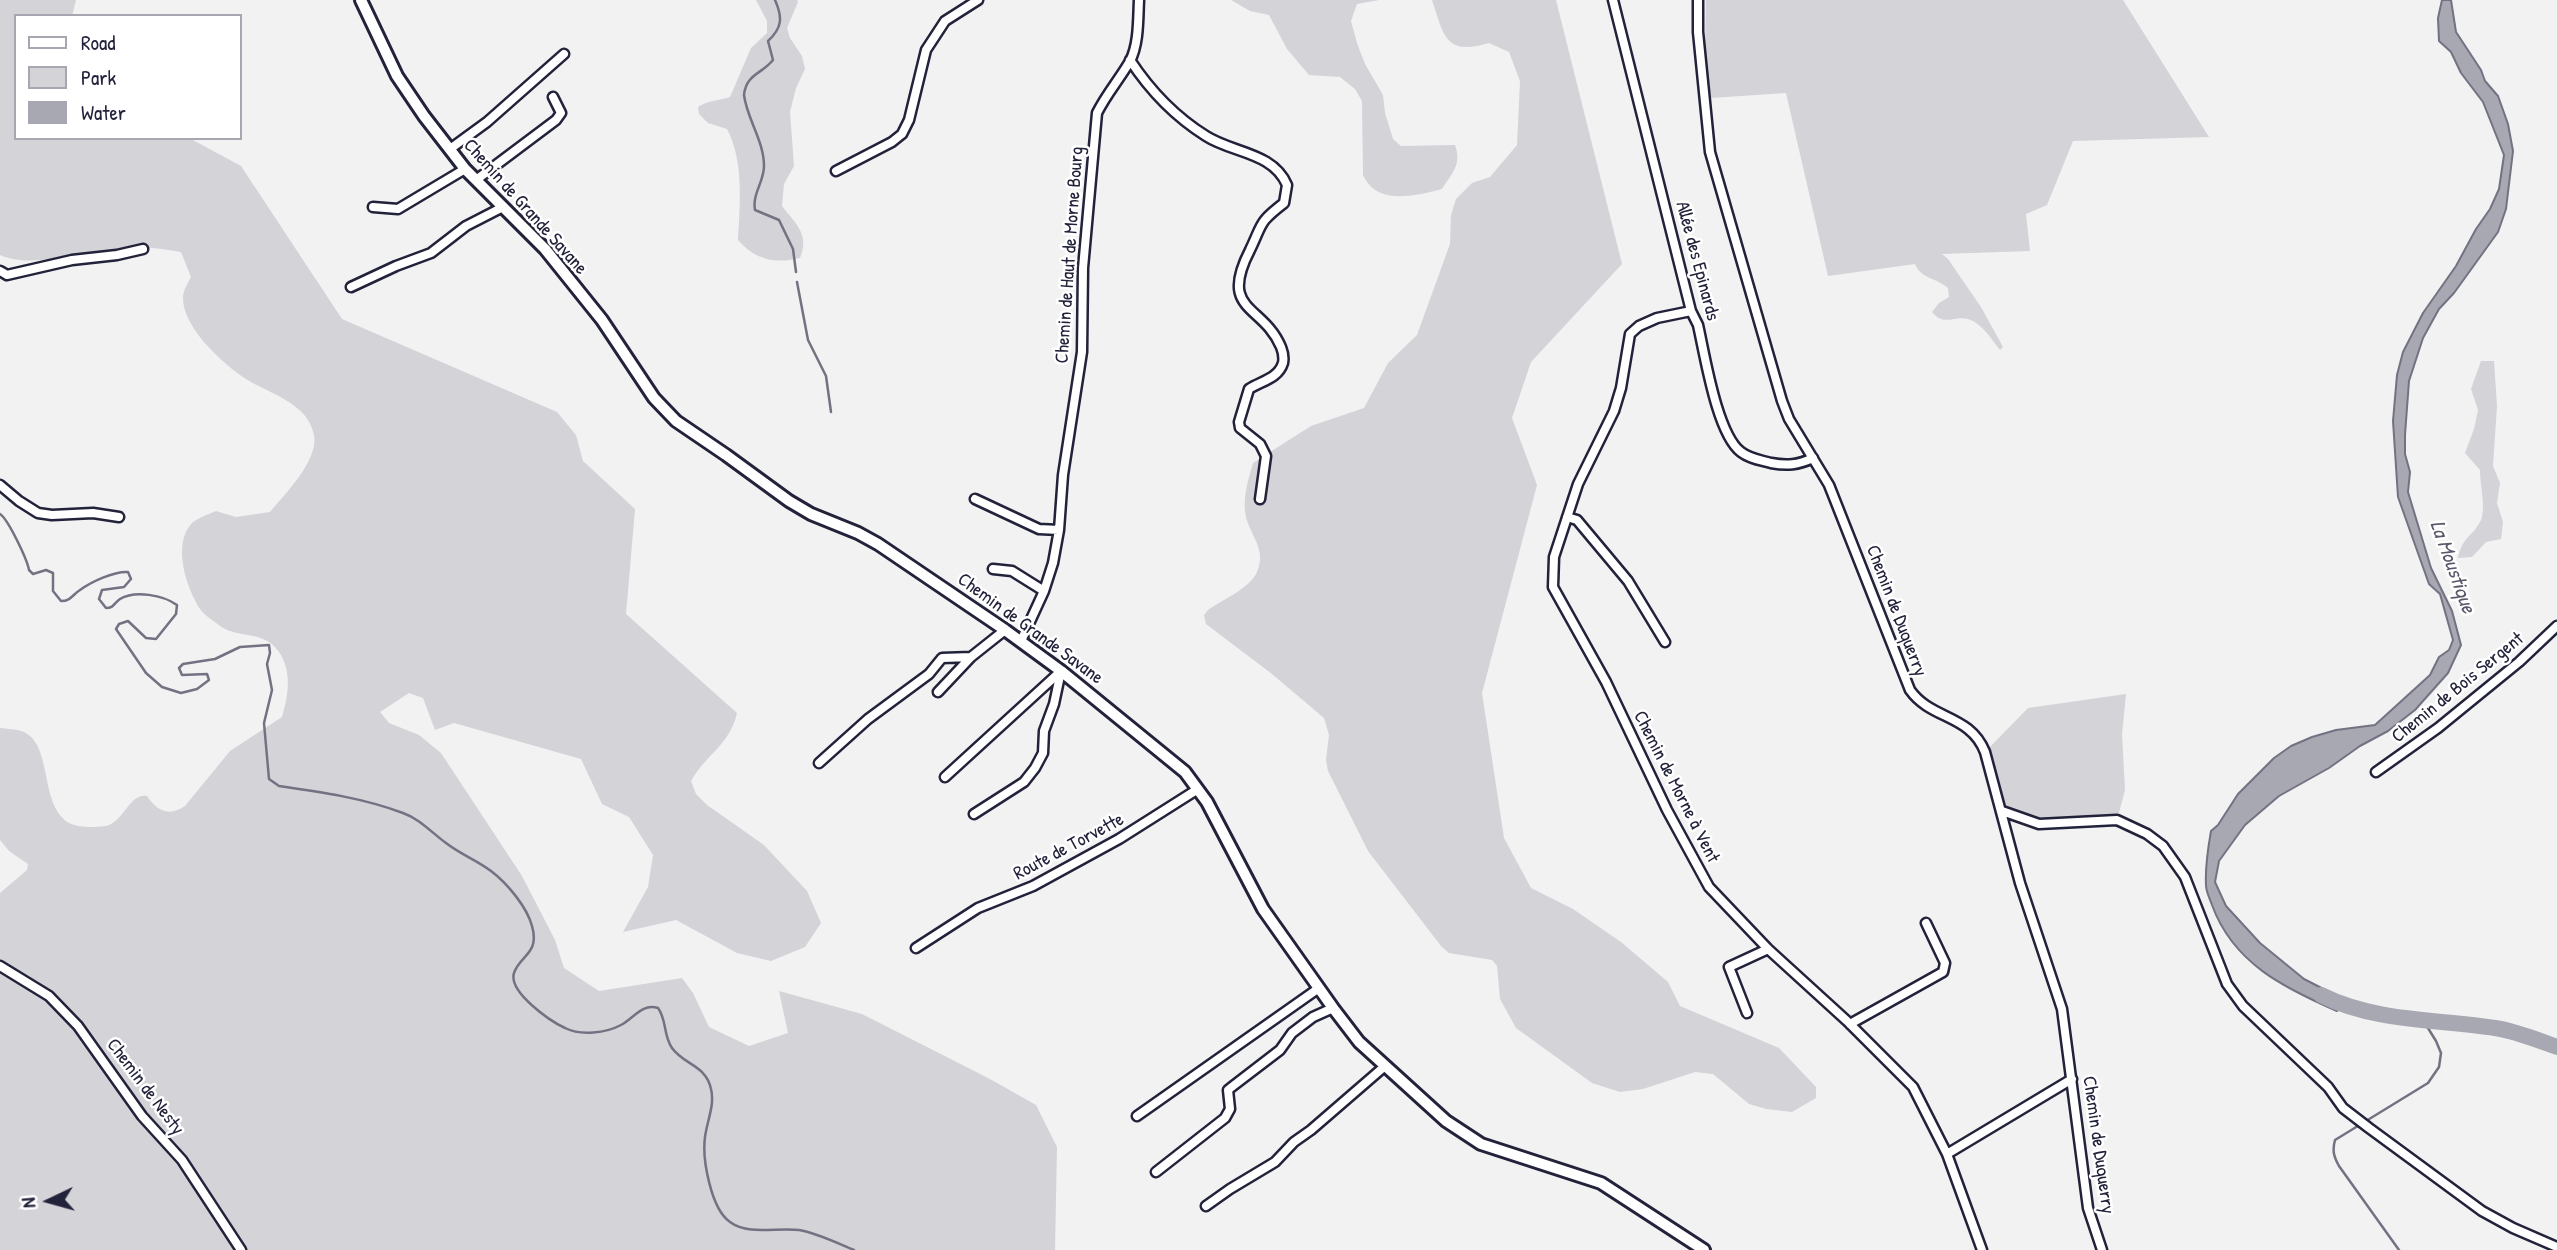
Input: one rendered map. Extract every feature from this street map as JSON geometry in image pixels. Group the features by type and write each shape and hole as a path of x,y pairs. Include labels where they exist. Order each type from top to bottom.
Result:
{"street":[{"name":"Chemin de Grande Savane","path":"361,0 383,51 402,85 465,169 545,249 602,320 654,398 676,421 789,502 878,544 1021,641 1185,772 1198,789 1263,909 1359,1042 1466,1136 1481,1144 1601,1183 1704,1250"},
{"path":"836,172 902,134 909,120 926,50 945,20 978,0"},
{"name":"Chemin de Haut de Morne Bourg","path":"1021,641 1044,591 1059,530 1063,475 1082,352 1083,268 1097,113 1107,91 1134,51 1139,0"},
{"name":"Allée des Epinards","path":"1613,0 1720,418 1729,438 1740,451 1754,459 1786,466 1801,464 1813,458"},
{"name":"Chemin de Duquerry","path":"1698,0 1698,32 1710,152 1782,401 1789,419 1832,492 1910,690 1923,704 1964,723 1982,742 2020,883 2062,1009 2088,1208 2102,1250"},
{"path":"450,149 487,122 564,54"},
{"path":"1130,60 1150,90 1171,111 1208,138 1253,154 1277,170 1286,185 1284,203 1260,223 1238,284 1242,299 1277,339 1283,354 1283,365 1275,375 1250,389 1239,422 1240,428 1260,444 1266,456 1260,499"},
{"path":"477,180 556,120 561,113 553,97"},
{"path":"373,207 398,209 465,169"},
{"path":"351,287 431,253 466,226 503,207"},
{"path":"2,275 72,260 117,256 143,249"},
{"name":"Chemin de Morne à Vent","path":"1691,311 1657,318 1639,326 1630,334 1621,388 1614,411 1578,484 1554,556 1553,587 1606,682 1667,810 1709,887 1768,949 1850,1024 1913,1087 1947,1154 1982,1250"},
{"path":"0,485 38,513 93,513 119,517"},
{"path":"975,499 1039,529 1059,530"},
{"path":"1567,517 1577,520 1628,582 1665,642"},
{"path":"993,569 1012,571 1044,591"},
{"name":"Chemin de Bois Sergent","path":"2376,772 2519,662 2557,626"},
{"path":"938,692 971,657 1005,630"},
{"path":"819,763 868,719 929,674 942,658 971,657"},
{"path":"945,777 1061,671"},
{"path":"974,814 1024,782 1035,768 1043,753 1044,731 1054,704 1061,671"},
{"name":"Route de Torvette","path":"916,948 978,908 1034,886 1119,839 1198,789"},
{"path":"2002,811 2039,824 2117,820 2147,834 2163,846 2185,877 2227,984 2243,1006 2328,1087 2343,1108 2482,1212 2557,1247"},
{"path":"1850,1024 1943,972 1945,963 1926,923"},
{"path":"1747,1013 1729,967 1768,949"},
{"name":"Chemin de Nesty","path":"0,966 50,996 78,1026 142,1116 182,1160 241,1250"},
{"path":"1137,1116 1319,988"},
{"path":"1156,1172 1225,1118 1230,1109 1228,1090 1280,1051 1292,1033 1313,1017 1333,1008"},
{"path":"1206,1206 1275,1162 1294,1142 1385,1066"},
{"path":"1947,1154 2072,1079"}],"green space":[{"path":"0,0 76,0 72,14 14,14 14,140 193,140 241,166 342,319 557,412 576,435 583,461 635,509 626,614 737,713 729,733 691,781 696,794 707,805 764,845 807,891 821,923 805,947 771,961 737,953 676,920 623,932 648,887 653,855 629,817 602,804 581,759 454,723 435,730 423,698 409,693 380,712 389,723 419,735 441,753 522,876 555,940 564,968 599,991 682,978 693,993 709,1027 749,1046 788,1033 779,991 862,1014 1036,1105 1057,1147 1055,1250 0,1250 0,893 27,870 28,864 9,851 0,840 0,728 21,731 31,737 43,760 49,789 59,814 69,823 92,827 109,825 116,821 132,802 141,796 147,796 164,811 174,811 185,806 230,751 282,717 288,686 287,670 281,655 268,641 228,630 200,609 186,578 183,542 194,521 216,511 236,517 270,512 306,466 314,445 314,435 310,424 296,407 246,379 216,354 196,332 184,309 183,295 191,277 181,252 133,248 42,260 12,259 0,255"},
{"path":"756,0 798,2 787,28 802,56 805,69 796,88 790,112 794,166 784,184 782,206 800,229 803,250 800,258 791,260 758,256 738,240 740,183 732,141 727,129 708,123 699,114 698,107 730,97 751,48 767,33 767,21"},
{"path":"1231,0 1379,0 1357,4 1351,21 1357,43 1365,64 1383,95 1393,139 1401,146 1455,145 1457,163 1442,189 1398,196 1387,195 1369,185 1363,175 1362,101 1355,89 1340,77 1309,75 1287,49 1269,15 1250,11"},
{"path":"1432,0 1556,0 1622,264 1531,362 1512,418 1537,485 1482,693 1504,838 1531,888 1573,909 1621,942 1668,982 1680,1006 1779,1048 1816,1087 1816,1098 1792,1112 1749,1104 1713,1074 1695,1072 1643,1089 1620,1092 1592,1083 1516,1028 1500,999 1497,966 1492,960 1449,953 1441,946 1368,851 1328,771 1326,760 1329,735 1324,718 1206,624 1204,615 1208,610 1247,585 1259,566 1259,551 1245,510 1246,490 1253,463 1311,426 1364,408 1388,363 1417,335 1450,244 1451,215 1456,199 1472,183 1490,177 1517,145 1520,81 1509,52 1489,43 1463,47 1455,45 1444,33"},
{"path":"1706,0 2123,0 2209,137 2073,141 2047,205 2026,214 2030,251 1942,254 1981,307 2003,347 2000,350 1973,321 1963,318 1941,319 1932,312 1939,303 1949,297 1948,288 1921,273 1915,264 1828,276 1786,93 1711,98 1705,50"},
{"path":"2481,361 2494,361 2497,406 2493,466 2500,483 2497,503 2503,522 2501,539 2486,542 2472,557 2458,558 2465,540 2478,526 2482,515 2480,470 2465,453 2478,410 2471,389"},
{"path":"2126,694 2122,734 2125,790 2117,820 2039,824 2002,811 1985,752 2028,708"}],"water":[{"path":"2442,0 2451,0 2456,32 2481,70 2485,81 2498,96 2508,124 2513,151 2506,209 2498,232 2454,293 2439,309 2423,338 2409,381 2405,435 2405,454 2410,472 2408,492 2431,568 2452,611 2461,645 2448,673 2415,710 2388,731 2279,796 2245,825 2219,861 2215,882 2226,906 2260,943 2304,979 2343,999 2337,1011 2280,983 2262,971 2233,943 2221,925 2207,893 2207,858 2211,831 2218,825 2238,794 2274,758 2291,746 2312,737 2336,730 2375,725 2430,675 2439,657 2449,650 2453,640 2440,594 2429,584 2398,497 2393,421 2397,375 2403,352 2423,313 2456,266 2490,209 2499,189 2504,155 2483,102 2461,73 2451,52 2439,41 2438,18"}],"waterway":[{"path":"775,0 780,22 768,41 773,60 751,78 744,95 764,166 755,199 755,210 779,220 793,249 796,272"},
{"path":"797,282 808,340 826,376 831,412"},
{"path":"0,514 17,540 29,570 33,574 46,570 53,573 53,591 61,601 103,578 128,572 131,579 124,587 102,590 99,599 106,608 126,596 141,594 157,596 177,605 176,614 156,639 146,638 128,621 119,624 116,629 146,673 162,687 181,693 197,689 209,680 207,674 182,675 179,668 183,664 215,659 240,647 269,645 267,664 272,690 264,723 269,779 279,786 357,799 403,813 491,871 516,896 532,926 533,943 514,973 517,989 532,1005 565,1028 586,1033 615,1028 643,1009 658,1008 672,1048 704,1075 712,1095 705,1137 705,1158 709,1183 723,1216 746,1229 799,1230 854,1250"},
{"name":"La Moustique","path":"2321,995 2342,1004 2384,1015 2503,1029 2557,1047"},
{"path":"2399,1250 2339,1166 2334,1147 2335,1140 2428,1083 2439,1067 2441,1053 2423,1020"}]}
